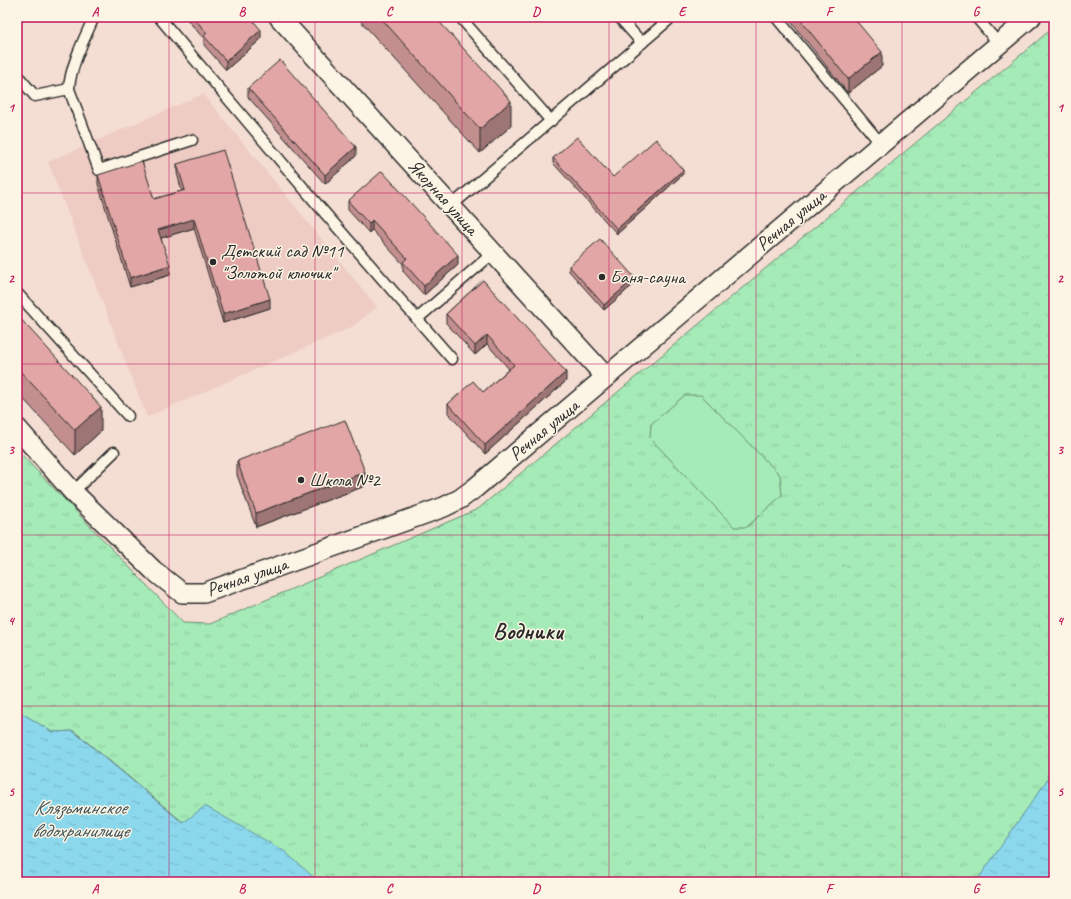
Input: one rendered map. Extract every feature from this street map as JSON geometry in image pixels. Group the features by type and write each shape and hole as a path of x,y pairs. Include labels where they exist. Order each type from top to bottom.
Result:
{"street":[{"name":"Якорная улица","path":"279,17 606,377"},
{"name":"Речная улица","path":"17,428 73,492 153,570 182,593 204,593 444,507 460,499 475,488 1030,17"}],"lane":[{"path":"94,17 85,36 70,79 69,89 99,170 192,140"},
{"path":"159,17 222,93 452,359"},
{"path":"460,17 551,121"},
{"path":"619,17 642,43"},
{"path":"451,206 672,17"},
{"path":"776,17 881,144"},
{"path":"976,17 998,44"},
{"path":"17,75 35,96 69,89"},
{"path":"417,319 494,253"},
{"path":"17,293 128,416"},
{"path":"73,492 114,452"}],"shaded area":[{"name":"Детский сад №11 \"Золотой ключик\"","path":"203,94 377,307 352,327 147,417 48,162"}],"green space":[{"path":"1054,27 1054,770 981,882 319,882 184,823 74,731 52,732 17,710 17,450 183,623 210,624 478,509"},
{"path":"685,395 701,395 780,475 782,495 747,527 734,527 650,438 651,424"}],"water":[{"name":"Клязьминское водохранилище","path":"17,710 52,732 73,731 183,823 205,806 284,851 319,882 17,882"},
{"path":"1054,770 1054,882 976,882"}],"building":[{"path":"193,17 250,17 261,30 226,61 204,36 207,33"},
{"path":"380,17 435,17 511,101 480,129"},
{"path":"798,17 853,17 882,52 848,79"},
{"path":"280,60 356,147 325,175 248,88"},
{"path":"577,137 613,177 656,139 683,170 617,229 553,158"},
{"path":"223,150 270,299 223,314 194,219 158,230 170,265 130,278 98,175 142,161 154,199 185,190 177,164"},
{"path":"382,171 458,255 424,286 403,262 407,258 372,220 369,224 348,201"},
{"name":"Баня-сауна","path":"600,239 635,278 604,305 569,266"},
{"path":"483,280 566,372 485,445 448,404 473,381 483,392 514,365 487,335 475,346 446,314"},
{"path":"17,315 101,407 75,430 17,368"},
{"name":"Школа №2","path":"345,420 365,472 256,513 237,461"}],"place":[{"name":"Детский сад №11 \"Золотой ключик\"","path":"213,262"},
{"name":"Баня-сауна","path":"602,277"},
{"name":"Школа №2","path":"301,480"}],"district":[{"name":"Водники","path":"528,631"}]}
